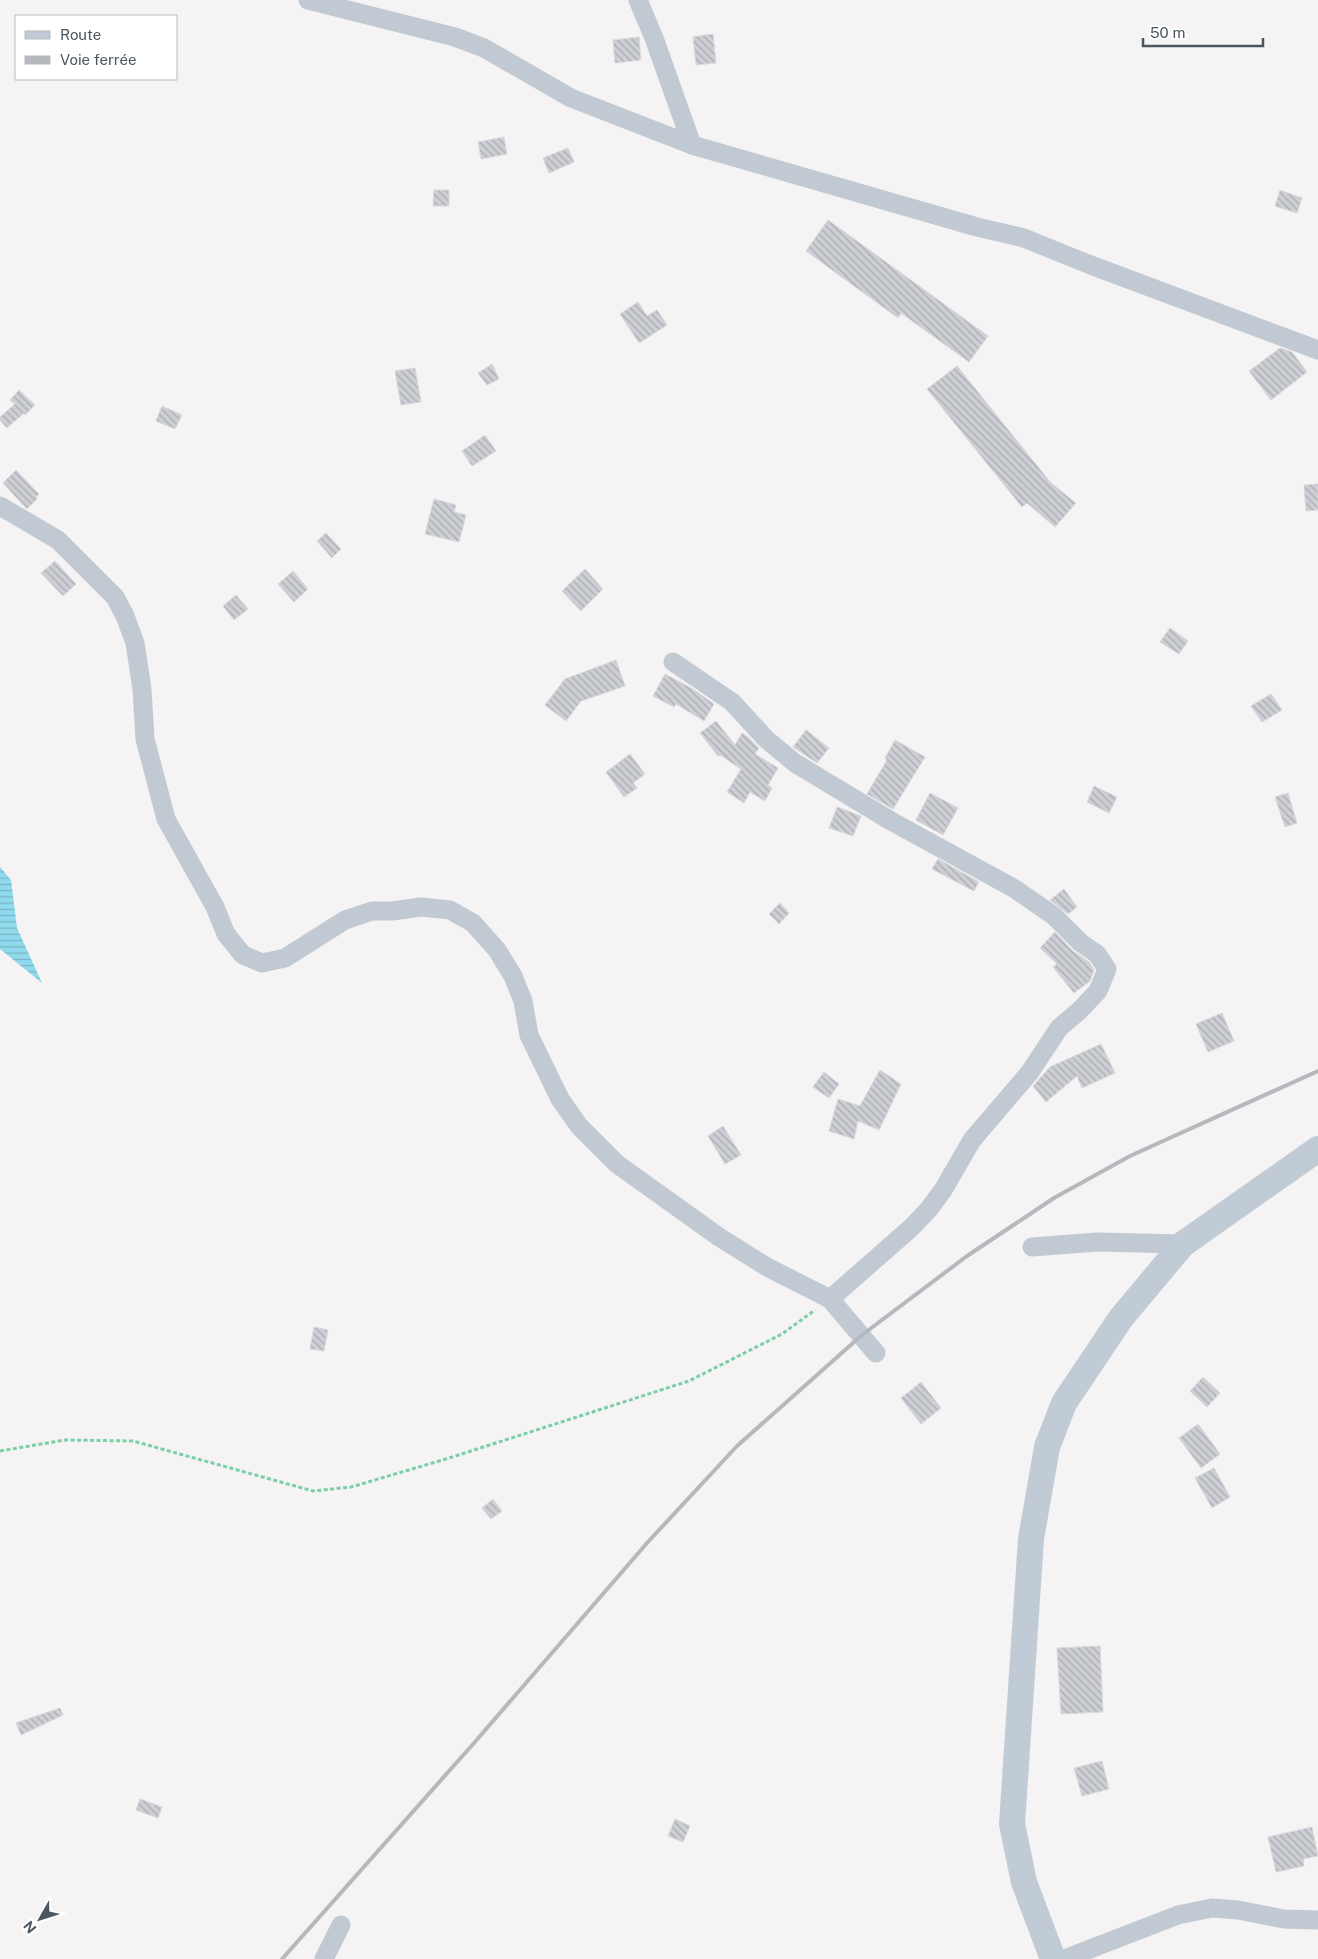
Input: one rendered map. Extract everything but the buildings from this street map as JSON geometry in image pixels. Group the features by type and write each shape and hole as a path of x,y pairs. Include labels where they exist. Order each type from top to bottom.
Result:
{"street":[{"path":"308,0 455,37 484,48 571,98 692,145 977,227 1024,238 1088,264 1318,350"},
{"path":"638,0 654,38 692,145"},
{"path":"0,506 58,540 115,597 125,616 135,643 142,689 146,739 166,819 215,907 226,934 243,955 262,963 284,958 345,920 372,911 392,911 421,907 450,910 473,923 497,950 513,976 523,1001 530,1034 560,1099 579,1126 617,1164 719,1237 767,1267 830,1299 876,1352"},
{"path":"673,662 732,702 766,739 794,763 892,821 1015,888 1054,916 1081,943 1096,954 1107,969 1098,991 1059,1028 1030,1072 972,1140 943,1190 929,1209 912,1227 830,1299"},
{"path":"1053,1959 1024,1882 1012,1824 1031,1539 1047,1447 1064,1403 1122,1318 1183,1244 1318,1149"},
{"path":"1032,1247 1096,1242 1183,1244"},
{"path":"1064,1959 1178,1915 1212,1908 1238,1910 1284,1920 1318,1920"},
{"path":"324,1959 341,1925"}],"path":[{"path":"0,1451 65,1440 133,1441 313,1491 351,1487 446,1460 689,1380 782,1334 830,1299"}],"water":[{"path":"0,867 11,880 17,928 42,983 0,949"}],"railway":[{"path":"282,1959 474,1743 647,1543 737,1446 862,1335 967,1256 1054,1198 1130,1156 1318,1071"}]}
